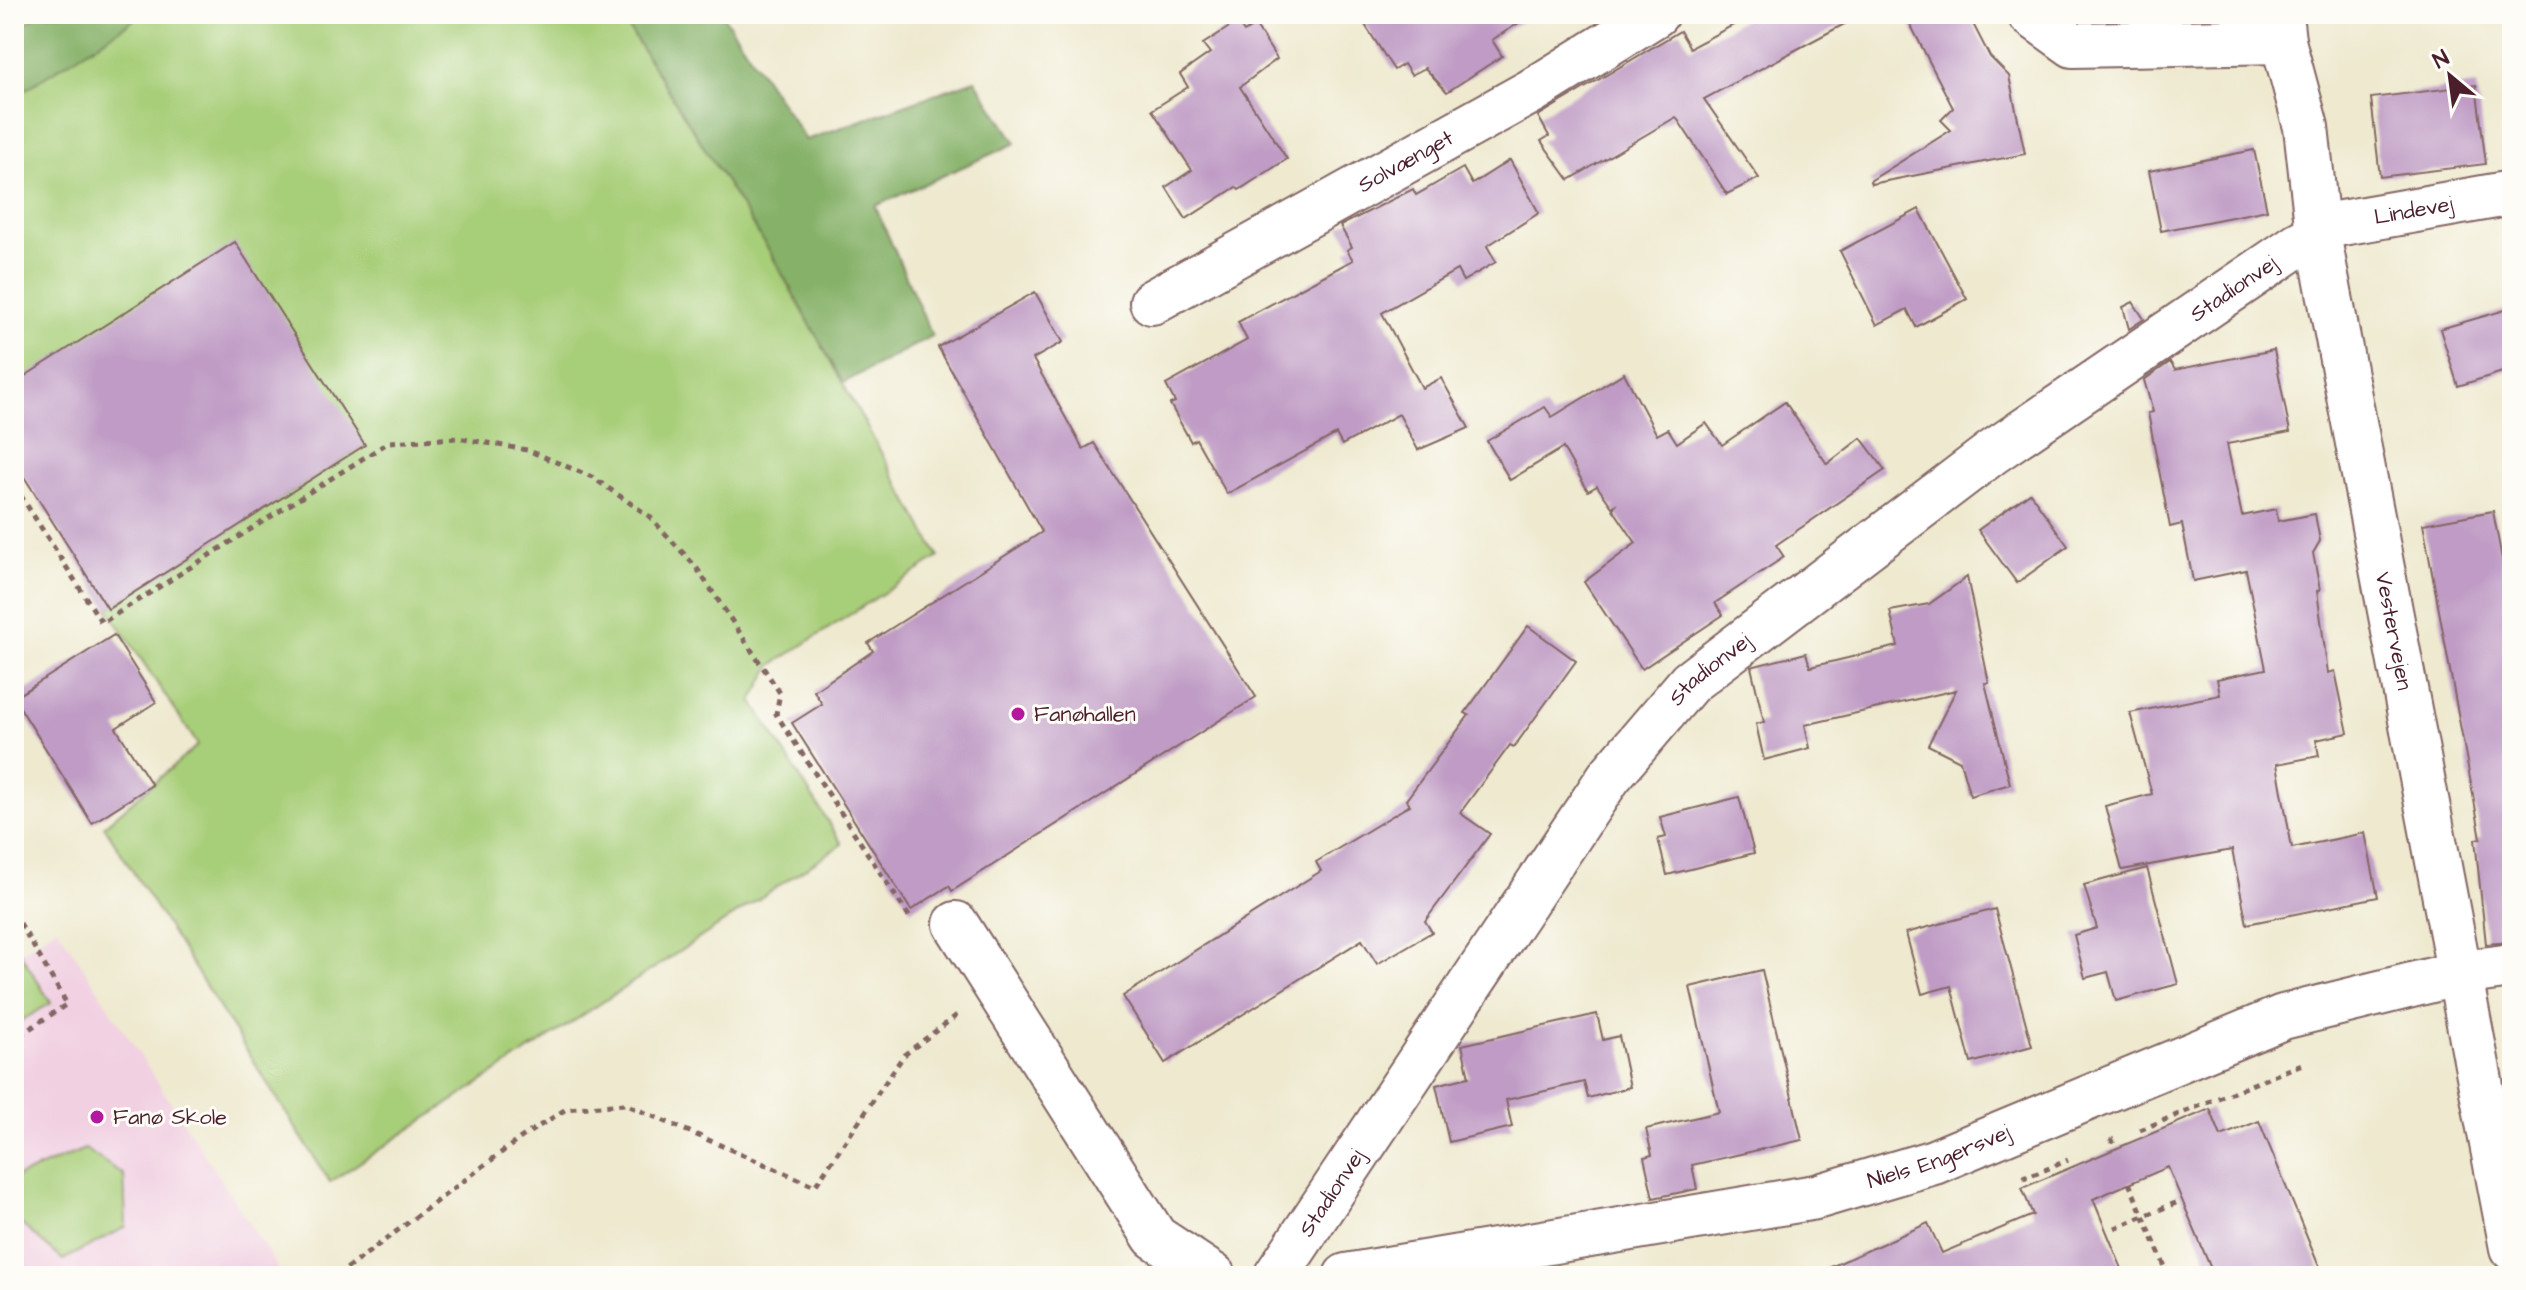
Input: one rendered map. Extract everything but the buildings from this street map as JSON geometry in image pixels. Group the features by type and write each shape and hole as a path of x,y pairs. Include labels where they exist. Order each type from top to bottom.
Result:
{"street":[{"name":"Solvænget","path":"1152,302 1532,91 1656,14"},
{"path":"2030,14 2073,45 2282,27"},
{"name":"Vestervejen","path":"2282,27 2306,127 2318,234 2512,1248"},
{"name":"Lindevej","path":"2318,234 2336,224 2512,193"},
{"name":"Stadionvej","path":"1282,1267 1609,777 1690,682 1993,452 2176,326 2318,234"},
{"path":"956,924 1155,1237 1214,1276"},
{"name":"Niels Engersvej","path":"1346,1276 1816,1197 1934,1162 2283,1017 2460,973 2512,966"},
{"path":"1282,1267 1332,1276"}],"path":[{"path":"14,485 102,623 389,442 458,438 527,450 592,477 649,516 696,567 780,693 776,714 911,921 956,924"},
{"path":"14,913 67,1004 14,1039"},
{"path":"337,1276 522,1137 566,1109 625,1104 815,1186 904,1055 996,986"},
{"path":"2129,1183 2169,1276"},
{"path":"2115,1228 2178,1202"}],"shaded area":[{"name":"Fanø Skole","path":"57,927 283,1276 14,1276 14,958"}],"green space":[{"path":"39,14 143,14 14,97 14,30"},
{"path":"143,14 620,14 770,252 939,557 772,665 752,701 842,844 330,1182 104,826 198,745 108,609 365,445 14,383 14,97"},
{"path":"620,14 722,14 806,140 975,80 1016,143 875,206 932,336 843,383 770,252"},
{"path":"14,943 51,1003 14,1025"},
{"path":"85,1149 124,1175 126,1227 63,1260 14,1218 14,1178"}],"place":[{"name":"Fanøhallen","path":"1018,714"},
{"name":"Fanø Skole","path":"97,1117"}]}
